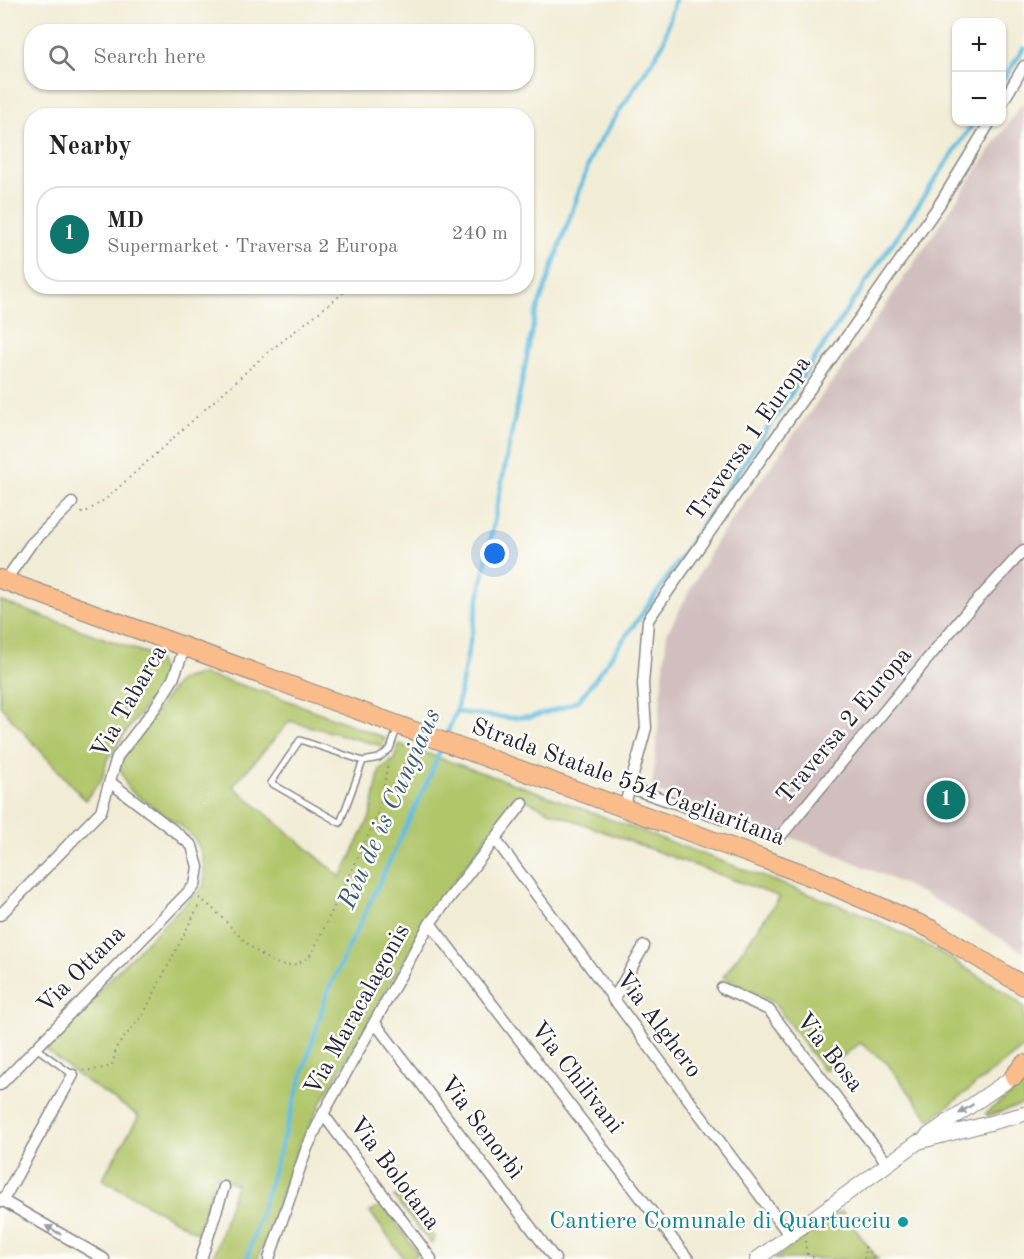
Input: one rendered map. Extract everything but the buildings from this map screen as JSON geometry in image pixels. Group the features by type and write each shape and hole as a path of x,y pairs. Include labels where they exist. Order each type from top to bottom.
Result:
{"main road":[{"name":"Strada Statale 554 Cagliaritana","path":"2,580 814,878 876,903 931,929 1023,986"}],"street":[{"path":"1006,96 1024,66"},
{"name":"Traversa 1 Europa","path":"624,808 646,728 642,684 648,620 939,205 988,126"},
{"path":"2,580 31,544 72,503"},
{"name":"Traversa 2 Europa","path":"630,788 779,838 964,615 1024,550"},
{"name":"Via Tabarca","path":"0,915 101,811 117,757 155,708 173,679 185,647"},
{"path":"110,782 192,846 198,867 192,889"},
{"name":"Via Maracalagonis","path":"269,1259 306,1150 323,1114 430,923 523,803"},
{"name":"Via Alghero","path":"495,839 790,1236"},
{"name":"Via Ottana","path":"0,1085 192,889"},
{"name":"Via Chilivani","path":"430,923 688,1259"},
{"path":"613,999 644,946"},
{"name":"Via Bosa","path":"722,988 769,1010 887,1163"},
{"name":"Via Senorbì","path":"375,1023 555,1259"},
{"path":"757,1259 887,1163 1021,1070"},
{"path":"73,1075 1,1201 104,1259"},
{"name":"Via Bolotana","path":"323,1114 431,1259"},
{"path":"918,1142 1024,1114"},
{"path":"201,1259 224,1187"}],"lane":[{"path":"363,761 340,823 271,783 300,740 363,761 380,758 385,754 405,727"},
{"path":"36,1048 73,1075"}],"path":[{"path":"60,515 86,512 107,498 266,354 342,294"},
{"path":"192,889 259,953 273,963 287,966 305,960 312,953 376,819 388,760 385,754"},
{"path":"73,1075 79,1071 112,1065 117,1046 143,1015 199,905"},
{"path":"864,1259 865,1247 874,1259"},
{"path":"805,1259 807,1254 817,1259"}],"shaded area":[{"path":"1024,100 1024,953 926,895 892,879 821,848 652,790 667,633 717,540 856,349"}],"green space":[{"path":"0,601 157,657 162,673 158,690 120,740 107,760 102,779 85,800 0,706"},
{"path":"199,674 276,696 385,738 382,746 290,721 233,786 341,877 370,817 380,769 394,760 399,744 535,791 865,915 938,951 1008,994 1024,1007 1024,1047 930,1120 887,1063 860,1043 824,1071 774,1003 723,977 780,897 551,812 516,795 426,922 322,1101 299,1146 258,1259 213,1259 236,1184 216,1176 197,1233 102,1179 139,1116 80,1077 46,1050 47,1042 204,886 202,855 198,844 173,820 131,791 119,769 123,756 175,685 182,679"},
{"path":"1024,1084 1024,1104 987,1116 986,1113"},
{"path":"402,1194 435,1238 431,1244 394,1197"},
{"path":"383,1205 418,1254 410,1259 404,1259 370,1212"},
{"path":"842,1211 878,1259 774,1259"}],"waterway":[{"name":"Riu de is Cungiaus","path":"445,738 456,712 535,316 593,152 663,44 675,0"},
{"path":"1006,75 1024,48"},
{"path":"456,712 509,718 531,717 579,700 652,600 971,126"},
{"name":"Riu de is Cungiaus","path":"247,1259 327,993 431,774 442,746"}],"place":[{"name":"MD","path":"946,800"},
{"name":"Cantiere Comunale di Quartucciu","path":"903,1222"}]}
